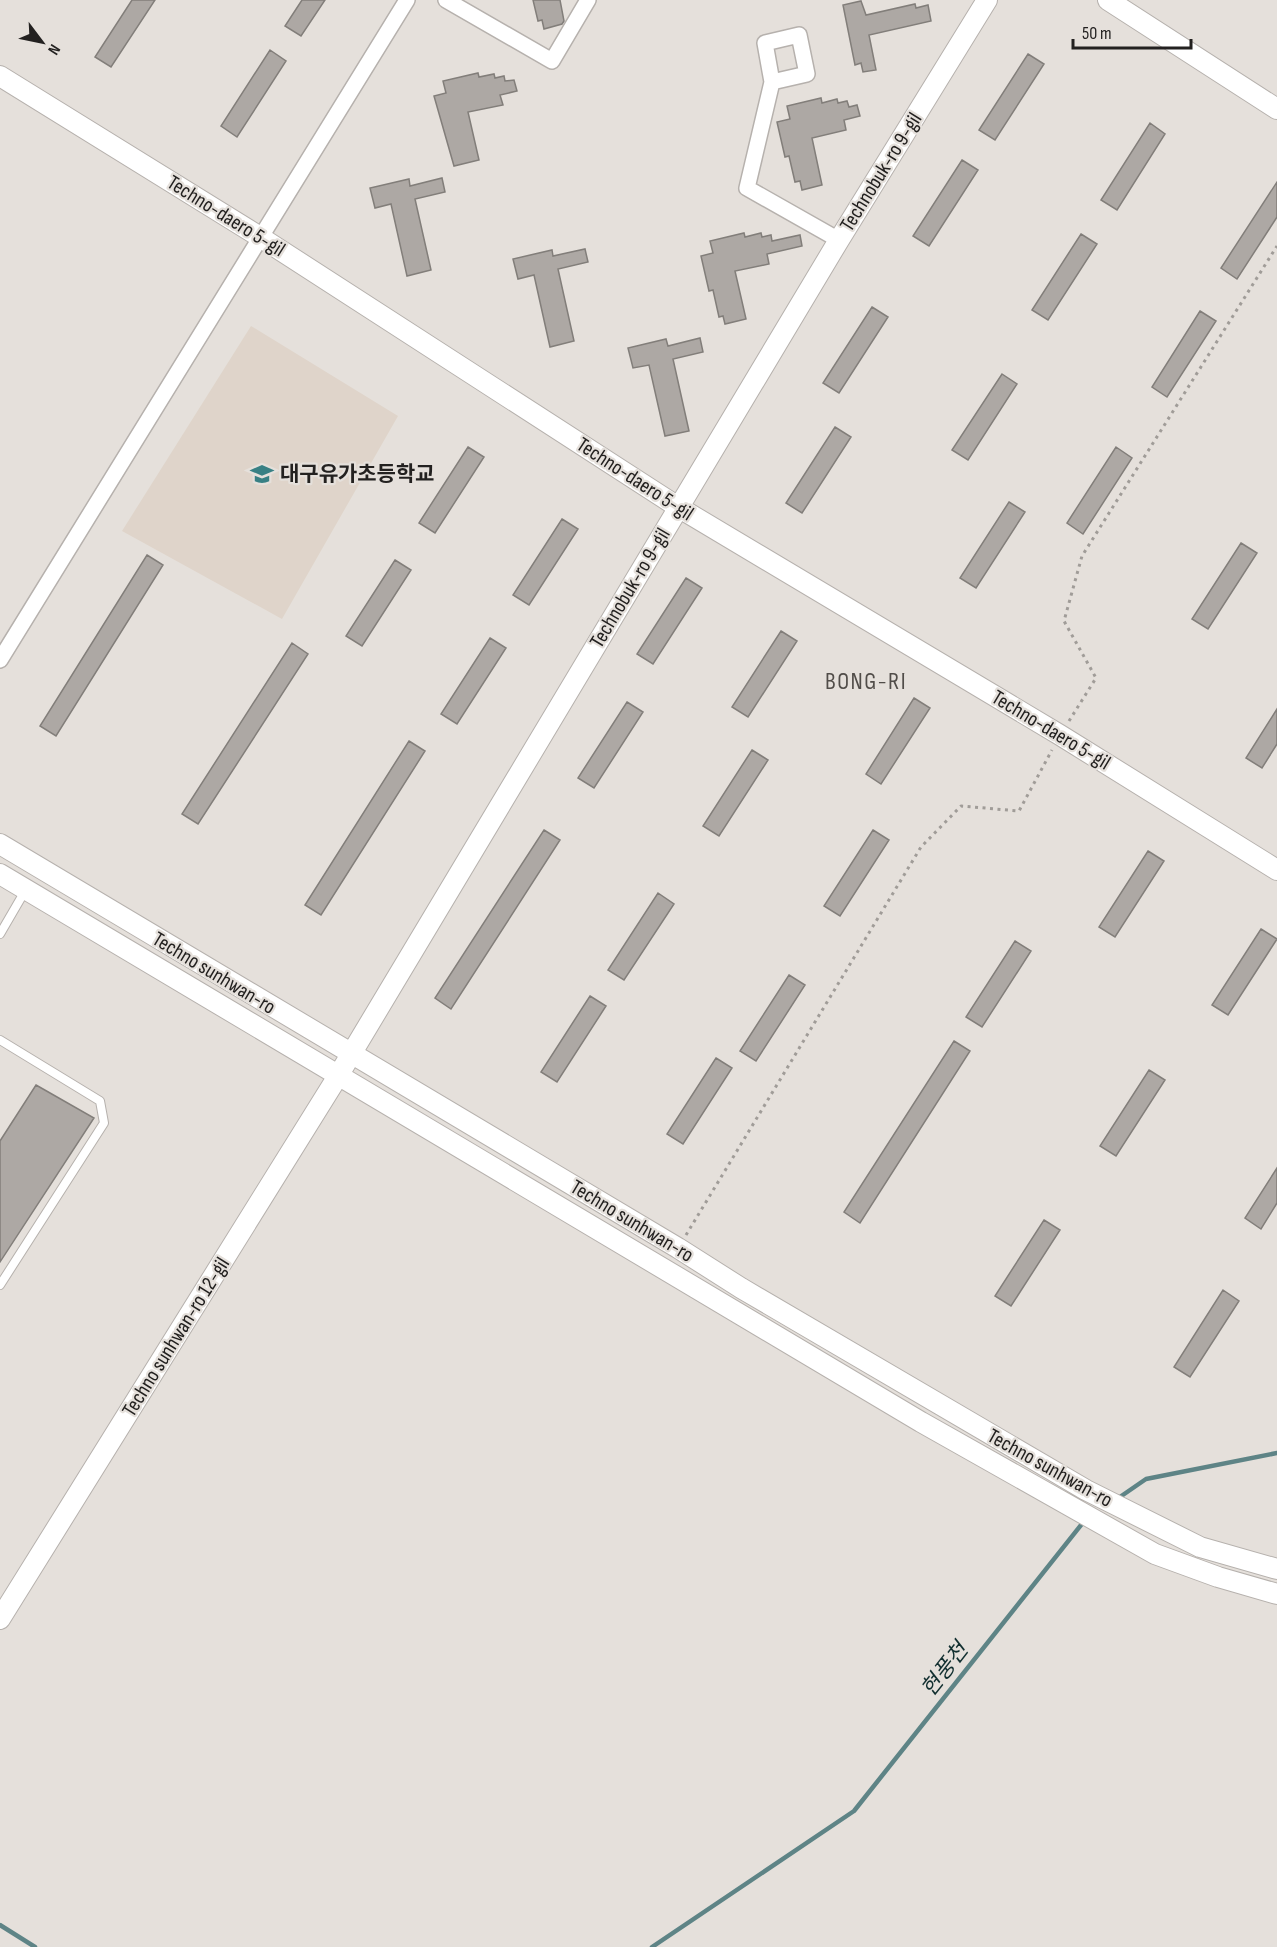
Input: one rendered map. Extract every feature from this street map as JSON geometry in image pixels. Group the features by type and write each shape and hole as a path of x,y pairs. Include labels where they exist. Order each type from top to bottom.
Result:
{"street":[{"path":"0,660 407,0"},
{"path":"446,0 552,61 588,0"},
{"name":"Technobuk-ro 9-gil","path":"351,1055 838,240 987,0"},
{"path":"1108,0 1277,109"},
{"name":"Techno-daero 5-gil","path":"0,76 260,237 678,507 1060,735 1277,870"},
{"path":"772,82 747,188 838,240"},
{"name":"Techno sunhwan-ro","path":"0,844 678,1248 741,1288 1096,1494 1200,1547 1277,1569"},
{"name":"Techno sunhwan-ro","path":"0,874 921,1422 1155,1554 1218,1577 1277,1594"},
{"name":"Techno sunhwan-ro 12-gil","path":"0,1619 351,1055"}],"lane":[{"path":"0,934 26,890"},
{"path":"0,1040 100,1101 104,1123 0,1285"}],"path":[{"path":"678,1248 921,847 961,806 1019,811 1060,735 1096,678 1064,621 1082,556 1277,246"}],"shaded area":[{"name":"대구유가초등학교","path":"251,326 398,416 282,619 122,531"}],"building":[{"path":"132,0 155,0 111,67 95,57"},
{"path":"302,0 325,0 301,36 285,26"},
{"path":"533,0 560,0 564,21 562,24 544,29 542,20 538,21"},
{"path":"861,1 866,15 915,4 916,8 928,5 931,21 869,35 876,70 863,72 861,63 855,65 843,5"},
{"path":"270,50 286,61 237,137 221,126"},
{"path":"1028,54 1044,64 995,140 979,130"},
{"path":"478,73 479,77 494,74 495,78 504,76 505,81 514,80 517,91 500,95 503,105 468,112 479,160 454,166 434,96 446,93 443,81"},
{"path":"821,98 822,103 837,99 838,103 847,101 849,107 857,105 860,116 844,120 846,130 812,138 822,185 802,190 800,181 795,182 789,156 785,157 777,122 790,119 787,106"},
{"path":"1150,123 1165,134 1117,210 1101,200"},
{"path":"962,160 978,170 929,246 913,236"},
{"path":"442,178 445,192 415,199 431,270 407,276 391,204 375,208 370,188 409,179 410,186"},
{"path":"1277,182 1277,217 1237,279 1221,268"},
{"path":"744,233 745,237 761,233 762,237 771,235 772,241 800,235 802,246 767,254 769,264 735,271 746,319 725,324 723,316 719,317 713,290 709,291 701,256 713,253 710,241"},
{"path":"1081,234 1097,244 1048,320 1032,310"},
{"path":"585,249 588,262 558,269 574,341 550,347 534,275 518,279 513,259 552,250 553,256"},
{"path":"872,307 888,317 839,393 823,383"},
{"path":"1200,311 1216,321 1167,397 1152,387"},
{"path":"700,338 703,352 673,359 689,431 665,436 649,365 633,368 628,348 666,339 668,346"},
{"path":"1002,374 1017,384 968,460 952,450"},
{"path":"835,427 851,437 802,513 786,503"},
{"path":"468,447 484,457 435,533 419,523"},
{"path":"1116,447 1132,458 1083,534 1067,523"},
{"path":"1009,502 1025,512 976,588 960,578"},
{"path":"562,519 578,529 529,605 513,595"},
{"path":"1241,543 1257,553 1208,629 1192,619"},
{"path":"147,555 163,565 56,736 40,726"},
{"path":"395,560 411,570 362,646 346,636"},
{"path":"686,578 702,588 653,664 637,654"},
{"path":"781,631 797,641 748,717 732,707"},
{"path":"490,638 506,648 457,724 441,714"},
{"path":"292,643 308,654 198,824 182,814"},
{"path":"914,698 930,708 881,784 866,774"},
{"path":"627,702 643,712 594,788 578,778"},
{"path":"1277,709 1277,744 1262,768 1246,758"},
{"path":"409,741 425,751 321,915 305,905"},
{"path":"752,750 768,760 719,836 703,826"},
{"path":"544,830 560,840 451,1009 435,998"},
{"path":"873,830 889,840 840,916 824,906"},
{"path":"1148,851 1164,861 1115,937 1099,927"},
{"path":"658,893 674,904 624,980 608,970"},
{"path":"1261,929 1277,939 1228,1015 1212,1005"},
{"path":"1015,941 1031,951 982,1027 966,1017"},
{"path":"789,975 805,985 756,1061 740,1051"},
{"path":"590,996 606,1006 557,1082 541,1072"},
{"path":"954,1041 970,1051 860,1223 844,1212"},
{"path":"716,1058 732,1068 683,1144 667,1134"},
{"path":"1149,1070 1165,1080 1116,1156 1100,1146"},
{"path":"36,1085 94,1118 0,1262 0,1141"},
{"path":"1277,1168 1277,1203 1261,1229 1245,1218"},
{"path":"1044,1220 1060,1230 1011,1306 995,1296"},
{"path":"1223,1290 1239,1301 1190,1377 1174,1367"}],"waterway":[{"name":"현풍천","path":"1117,1499 1146,1479 1277,1453"},
{"name":"현풍천","path":"652,1947 854,1811 1085,1520"},
{"path":"0,1925 35,1947"}],"place":[{"name":"대구유가초등학교","path":"262,474"}],"district":[{"name":"BONG-RI","path":"866,681"}]}
